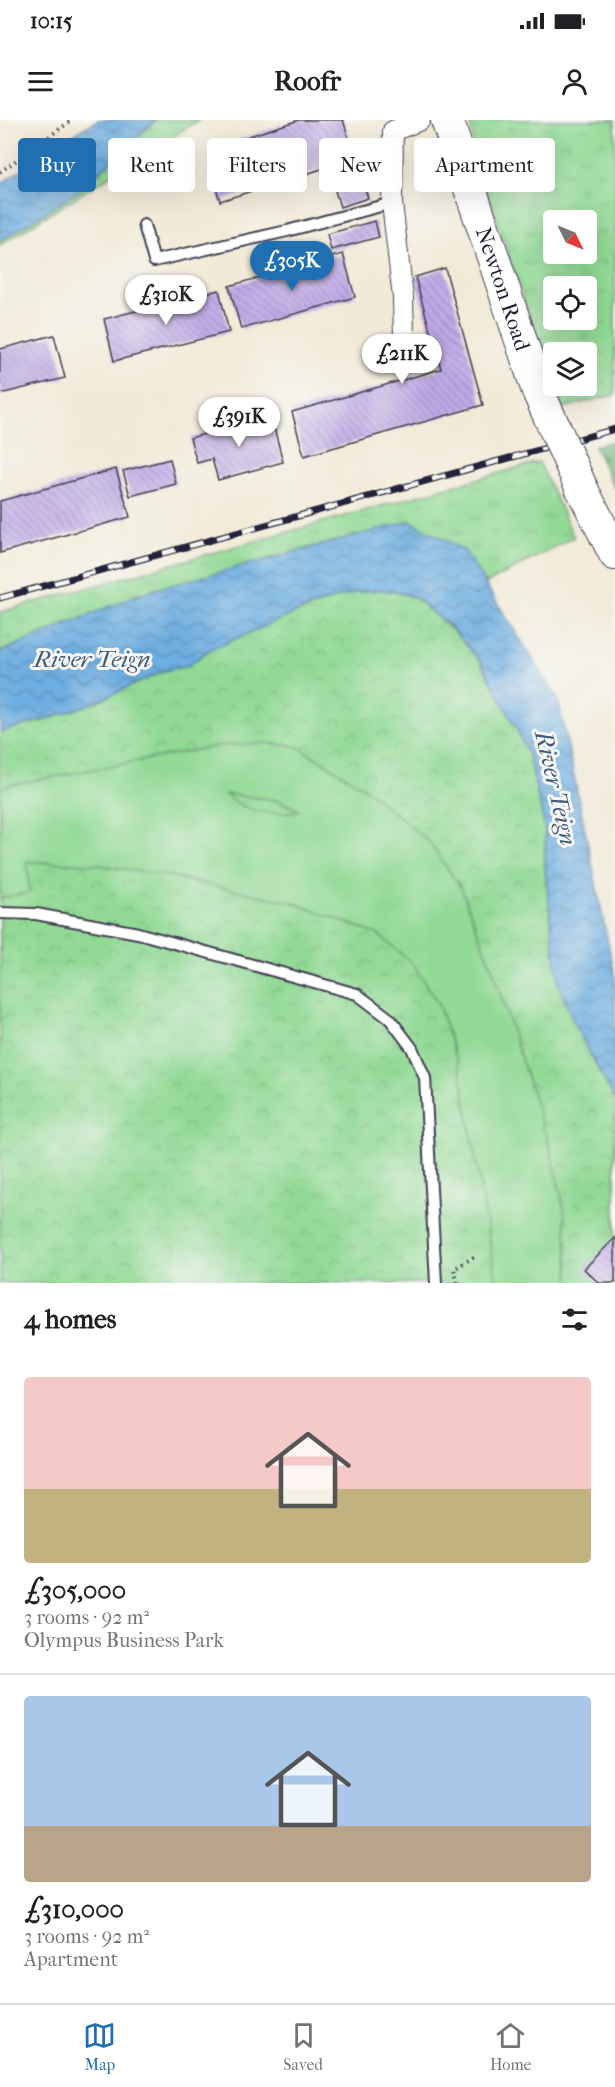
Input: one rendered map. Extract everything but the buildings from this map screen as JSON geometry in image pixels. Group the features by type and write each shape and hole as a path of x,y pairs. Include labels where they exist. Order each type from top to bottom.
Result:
{"main road":[{"name":"Newton Road","path":"447,120 538,391 582,489 615,554"}],"street":[{"path":"389,357 404,336 403,298 393,203 393,131 420,120"}],"lane":[{"path":"144,225 154,261 287,231 393,203"},
{"path":"0,913 36,914 138,933 357,994 390,1019 412,1048 425,1078 436,1283"}],"path":[{"path":"0,172 72,120"},
{"path":"458,1283 454,1269 477,1255"}],"green space":[{"path":"156,120 199,120 170,138 136,138"},
{"path":"469,120 615,120 615,395 562,408 558,396 597,396 597,342 543,342 543,356 487,192 555,192 555,138 473,138"},
{"path":"108,164 108,177 96,185 96,175"},
{"path":"77,192 84,192 0,245 0,241"},
{"path":"615,441 615,489 594,446"},
{"path":"539,462 574,537 485,584 464,550 145,592 0,652 0,612"},
{"path":"380,590 414,597 459,636 481,662 529,758 545,827 545,869 558,983 576,1028 615,1100 615,1283 0,1283 0,732 48,719 93,703 164,671 187,666 208,651 297,612 341,596"},
{"path":"265,743 297,746 365,788 429,842 461,888 492,968 551,1151 564,1208 570,1283 497,1283 460,1069 438,1004 413,964 379,935 291,902 168,876 95,864 27,862 30,892 0,898 0,787 217,746","holes":["225,794 277,800 299,810 279,813 259,811 241,805"]}],"water":[{"path":"99,120 156,120 136,138 108,138 108,164 96,175 96,138 69,138"},
{"path":"18,172 18,192 77,192 0,241 0,184"},
{"name":"River Teign","path":"410,521 464,550 558,699 615,976 615,1100 576,1028 558,983 545,869 545,827 529,758 481,662 450,626 414,597 380,590 341,596 297,612 208,651 187,666 164,671 93,703 48,719 0,732 0,652 145,592"}],"railway":[{"path":"0,598 615,429"}]}
